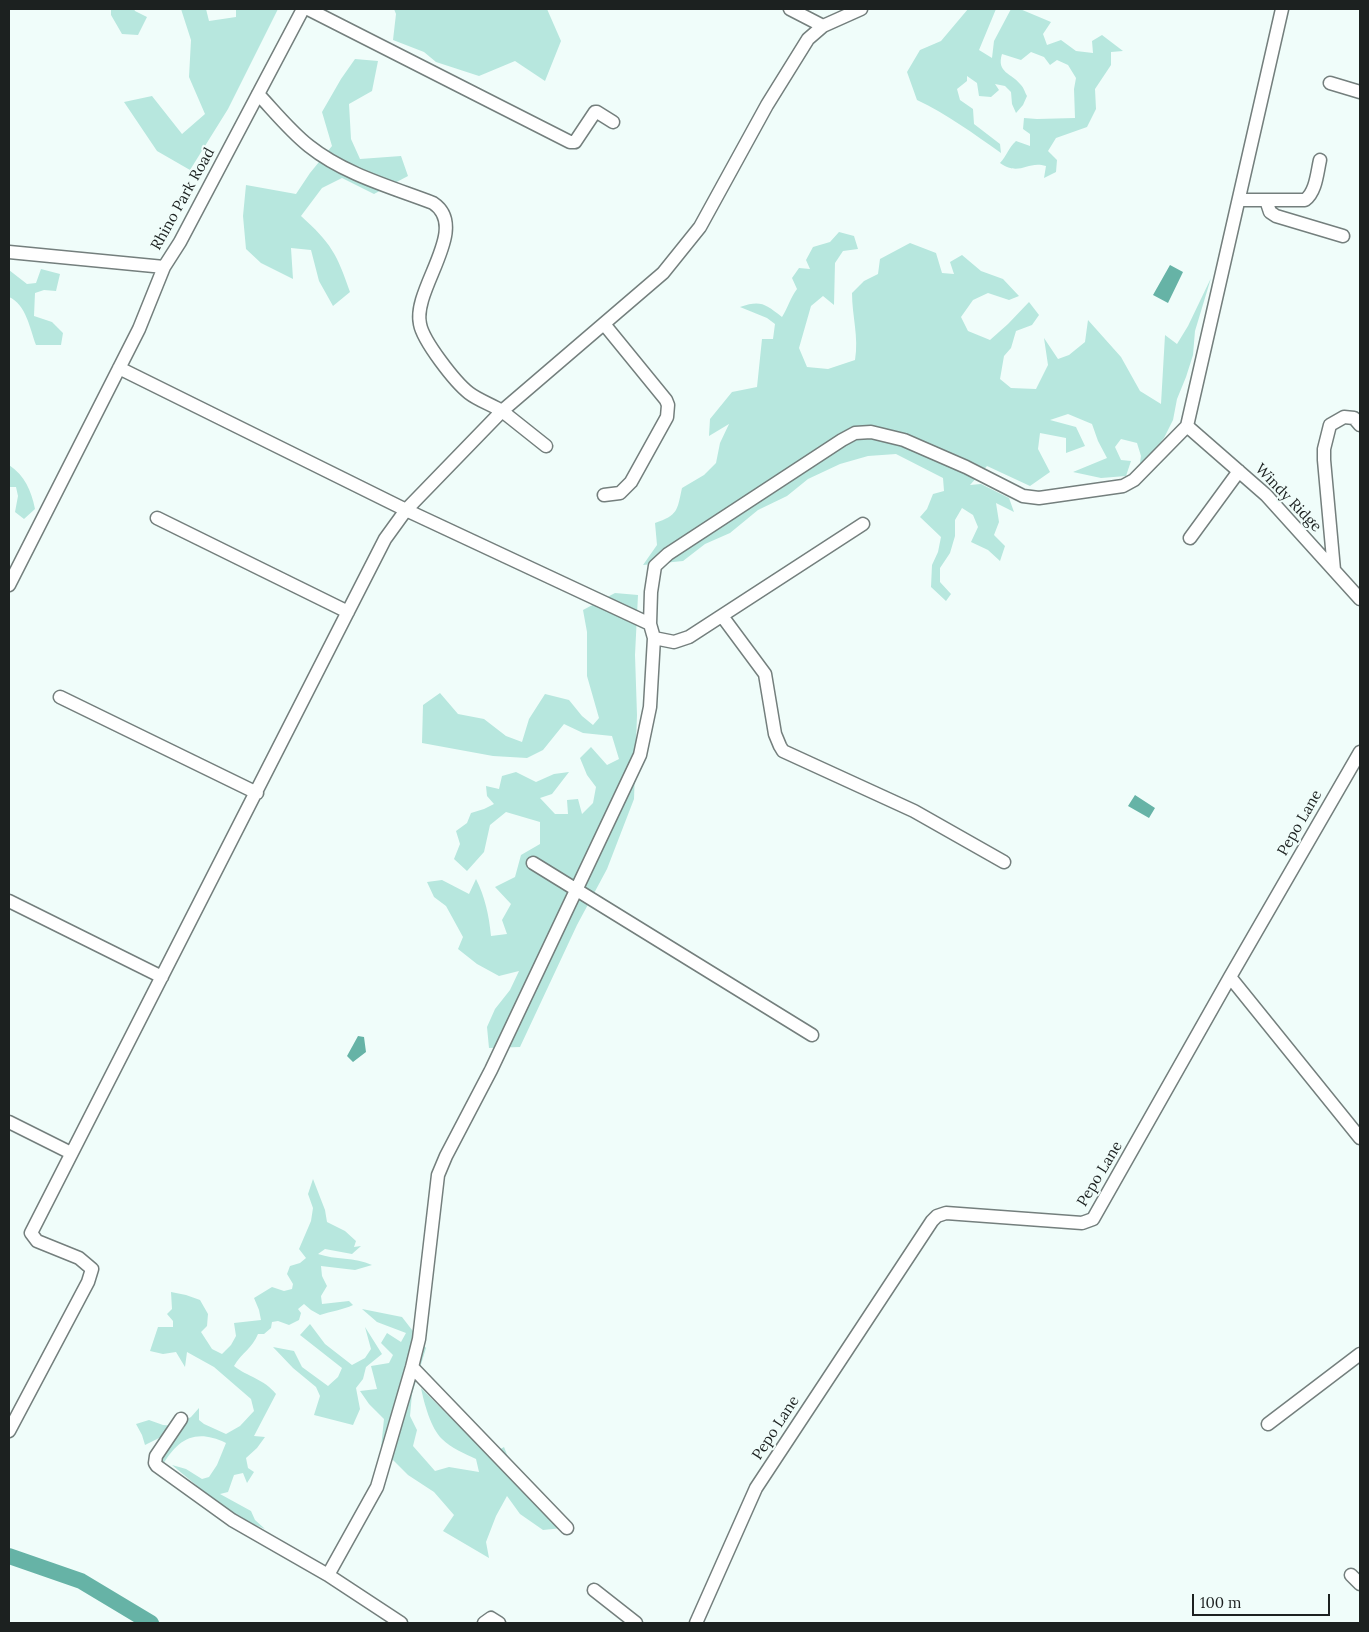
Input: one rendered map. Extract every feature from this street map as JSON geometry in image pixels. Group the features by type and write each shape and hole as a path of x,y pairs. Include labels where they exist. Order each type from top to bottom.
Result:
{"street":[{"name":"Rhino Park Road","path":"9,252 164,267 180,242 302,9"},
{"path":"308,9 570,142 575,142 595,112 613,122"},
{"path":"790,9 823,26"},
{"path":"9,1431 88,1282 92,1269 79,1258 37,1241 31,1233 385,539 406,510 502,411 663,273 700,228 767,106 808,39 823,26 861,9"},
{"path":"328,1575 378,1487 412,1367 419,1339 438,1177 446,1156 491,1070 640,755 650,706 654,638 650,624 654,566 668,554 855,433 871,432 904,440 1022,496 1039,498 1124,486 1134,480 1187,426 1282,9"},
{"path":"1330,83 1360,92"},
{"path":"258,94 308,145 335,163 439,207 445,215 446,236 423,293 419,323 423,334 438,358 469,392 502,411 546,446"},
{"path":"1238,200 1305,200 1310,197 1313,190 1320,160"},
{"path":"1266,200 1270,212 1276,216 1343,236"},
{"path":"9,585 139,330 164,267"},
{"path":"604,324 666,400 668,405 667,417 631,482 620,493 604,495"},
{"path":"119,368 406,510 650,624"},
{"path":"1334,570 1324,449 1330,425 1344,417 1354,418 1360,425"},
{"name":"Windy Ridge","path":"1187,426 1266,495 1360,599"},
{"path":"1190,538 1239,471"},
{"path":"158,518 348,612"},
{"path":"654,638 674,642 689,637 863,524"},
{"path":"722,616 765,674 775,734 783,751 914,811 1004,862"},
{"path":"60,697 256,793"},
{"name":"Pepo Lane","path":"696,1623 756,1488 926,1228 937,1216 946,1213 1082,1224 1093,1220 1360,752"},
{"path":"533,863 812,1035"},
{"path":"9,900 162,977"},
{"path":"1230,977 1360,1138"},
{"path":"9,1122 71,1153"},
{"path":"1268,1424 1360,1354"},
{"path":"412,1367 567,1528"},
{"path":"181,1419 156,1456 155,1462 158,1466 232,1520 328,1575 401,1623"},
{"path":"1350,1575 1360,1584"},
{"path":"594,1590 636,1623"},
{"path":"484,1623 492,1618 499,1623"}],"shaded area":[{"path":"111,9 134,9 147,17 138,35 122,34 111,15"},
{"path":"181,9 206,9 209,21 236,17 236,9 278,9 228,109 190,170 157,151 124,102 152,96 182,134 205,114 189,77 191,40"},
{"path":"394,9 547,9 561,41 545,81 515,61 479,76 436,62 424,52 393,40 396,14"},
{"path":"968,9 996,9 979,50 992,58 994,41 1011,9 1020,9 1051,22 1043,34 1047,45 1061,40 1076,51 1093,53 1092,41 1102,35 1123,51 1111,52 1111,65 1095,89 1096,109 1087,127 1056,138 1048,151 1057,160 1056,172 1044,178 1046,166 1034,165 1013,169 1000,163 1016,141 1030,146 1030,134 1023,129 1024,118 1075,118 1074,89 1076,78 1068,65 1057,60 1050,65 1044,57 1031,52 1021,60 1002,54 1001,65 1003,69 1021,85 1027,96 1023,105 1016,113 1012,104 1011,92 1005,86 995,84 999,90 991,97 979,96 977,83 967,76 967,81 957,89 960,100 973,109 974,124 1000,144 1001,153 950,118 917,100 907,72 920,50 941,41"},
{"path":"355,59 378,61 372,91 349,104 351,139 360,159 401,156 408,176 374,194 342,178 322,188 301,216 332,250 350,292 333,306 319,281 311,250 291,248 293,279 261,263 246,249 243,216 246,185 296,194 332,146 322,112"},
{"path":"839,232 854,236 858,249 843,251 835,263 834,305 823,296 811,306 799,348 807,367 828,369 855,360 856,343 852,293 864,281 878,274 880,259 910,243 936,253 942,273 954,274 950,262 962,255 981,271 1003,279 1019,296 1009,300 988,293 973,300 961,317 968,331 990,340 1029,302 1039,315 1032,325 1016,331 1011,348 1004,356 1000,379 1011,388 1036,389 1048,365 1044,338 1058,359 1069,355 1085,342 1088,320 1121,357 1140,391 1161,404 1165,335 1177,344 1188,326 1211,278 1195,331 1193,355 1177,399 1173,420 1164,438 1139,470 1141,456 1137,443 1121,439 1115,447 1121,460 1131,461 1126,476 1101,478 1073,472 1107,458 1092,424 1068,414 1050,420 1076,427 1085,446 1066,453 1066,438 1040,433 1038,449 1050,472 1030,486 987,466 970,485 981,484 1009,498 1014,512 996,503 999,522 994,535 1005,546 1000,561 988,550 971,542 978,527 973,515 962,508 955,520 955,536 950,553 940,568 940,582 951,594 946,601 931,587 932,565 938,552 941,537 920,517 927,509 933,494 944,491 943,478 896,454 868,456 840,464 808,479 787,496 758,510 730,533 705,544 683,561 643,565 657,545 655,523 668,517 675,511 682,488 704,475 716,463 720,443 729,424 709,436 710,419 732,392 757,387 762,339 773,339 775,324 767,318 740,307 762,304 782,317 797,289 792,278 799,268 810,269 806,260 813,247 830,242"},
{"path":"1170,265 1183,272 1168,303 1153,295"},
{"path":"41,269 60,274 56,291 44,290 35,293 34,316 52,322 63,333 61,345 36,345 20,305 9,297 9,270 27,284 36,283"},
{"path":"9,465 23,479 35,509 24,519 15,512 18,496 16,487 9,487"},
{"path":"615,593 638,595 635,655 637,715 634,799 607,869 577,925 520,1047 489,1048 487,1027 495,1009 510,990 519,971 499,976 477,964 458,949 463,937 446,906 434,897 427,882 442,880 469,894 476,879 486,906 491,936 507,934 502,920 511,904 495,887 515,877 521,855 540,844 540,822 506,812 490,825 484,852 467,871 454,859 460,844 456,831 467,823 471,813 494,804 487,796 486,786 499,789 502,776 516,772 536,782 554,774 569,772 552,794 540,798 555,814 568,814 567,800 578,799 582,814 593,803 596,787 587,775 580,758 591,747 607,765 619,759 612,736 583,733 564,724 543,750 527,758 493,756 422,743 423,705 440,693 458,714 484,719 506,736 522,742 529,719 545,694 569,700 582,716 593,725 599,718 587,676 587,632 583,610"},
{"path":"1135,795 1155,808 1149,818 1128,806"},
{"path":"358,1036 364,1037 366,1052 353,1062 347,1056"},
{"path":"313,1179 325,1210 327,1222 345,1231 356,1241 354,1247 361,1246 352,1254 325,1249 318,1254 365,1262 372,1265 355,1270 321,1266 322,1276 327,1286 321,1296 322,1304 349,1301 353,1305 320,1315 304,1304 298,1309 301,1313 299,1320 289,1325 278,1321 272,1322 271,1328 264,1334 258,1334 234,1366 261,1381 276,1394 254,1436 265,1437 246,1458 248,1468 254,1472 247,1483 243,1473 234,1475 228,1492 220,1494 251,1511 255,1520 265,1529 241,1519 203,1496 196,1485 172,1465 186,1469 202,1479 209,1477 217,1465 226,1443 205,1436 188,1439 180,1443 161,1468 158,1452 173,1431 145,1445 136,1424 149,1420 163,1425 175,1426 191,1417 199,1408 199,1420 226,1434 240,1426 254,1411 251,1399 214,1367 187,1352 185,1367 176,1352 163,1354 150,1351 158,1327 173,1327 173,1321 167,1314 172,1309 171,1292 200,1300 208,1314 207,1326 201,1332 212,1349 222,1354 231,1345 236,1336 234,1323 261,1320 254,1298 272,1287 284,1291 292,1289 293,1284 287,1274 290,1266 300,1263 306,1258 299,1249 311,1221 313,1208 308,1194"},
{"path":"362,1309 402,1317 426,1348 412,1394 410,1416 417,1430 413,1446 435,1471 449,1467 479,1472 476,1459 454,1448 438,1435 428,1415 421,1388 489,1456 504,1447 508,1457 499,1466 508,1475 555,1505 572,1527 543,1530 520,1514 507,1496 496,1516 486,1542 489,1558 443,1531 454,1515 434,1492 408,1475 381,1448 384,1419 369,1404 360,1391 377,1389 371,1366 389,1363 393,1355 381,1343 387,1333 401,1342 406,1333 377,1322"},
{"path":"310,1324 325,1344 352,1365 365,1358 371,1349 365,1327 382,1354 366,1367 363,1379 356,1388 360,1409 353,1425 314,1415 320,1396 316,1387 293,1368 273,1347 294,1351 302,1367 328,1386 338,1377 342,1368 300,1335"}],"waterway":[{"path":"9,1556 81,1581 151,1623"}]}
